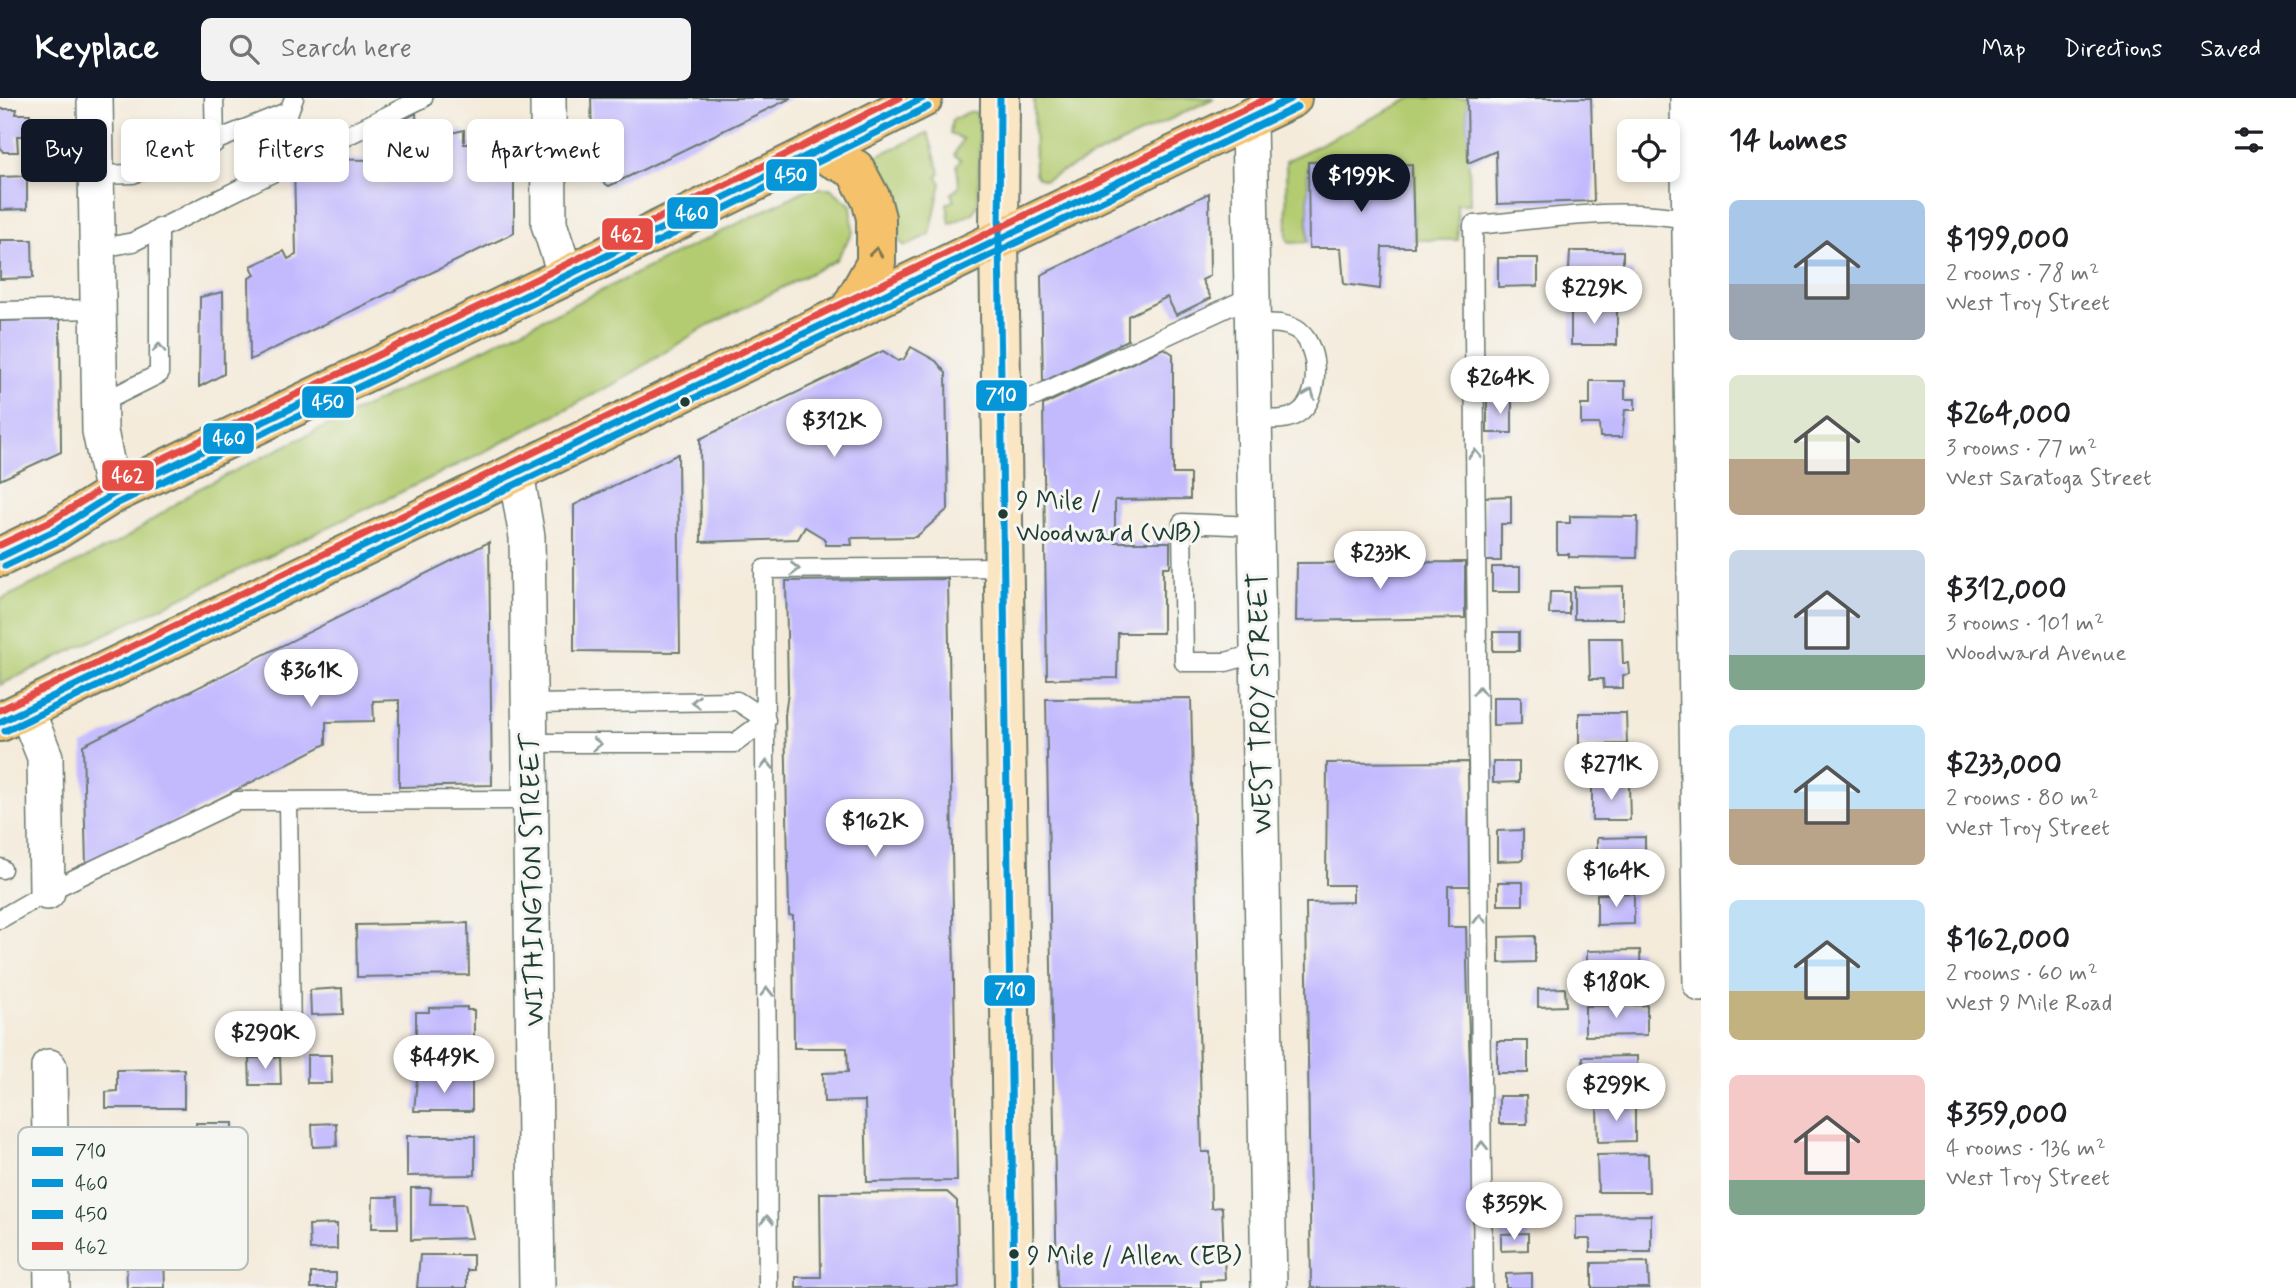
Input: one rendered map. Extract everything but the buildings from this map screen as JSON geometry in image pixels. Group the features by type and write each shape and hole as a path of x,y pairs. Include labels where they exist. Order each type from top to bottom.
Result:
{"main road":[{"path":"0,557 56,530 113,494 566,276 923,98"},
{"path":"1000,98 999,240 1014,1288"},
{"path":"13,715 1276,104"},
{"path":"817,151 855,169 871,198 876,218 876,263 848,313"}],"street":[{"path":"95,98 95,119"},
{"path":"548,98 548,224 566,276"},
{"path":"1688,98 1701,984"},
{"name":"WEST TROY STREET","path":"1269,1288 1253,310 1276,104"},
{"path":"96,182 101,444 113,494"},
{"name":"WITHINGTON STREET","path":"516,473 527,537 537,1288"},
{"path":"13,715 45,757 47,892"},
{"path":"49,1068 50,1127"},
{"path":"52,1270 52,1288"}],"lane":[{"path":"214,98 214,119"},
{"path":"220,141 289,111 294,98"},
{"path":"349,134 423,98"},
{"path":"97,249 133,242 252,182"},
{"path":"1483,1288 1472,225 1657,213 1689,220"},
{"path":"99,404 159,374 159,228"},
{"path":"0,311 98,309"},
{"path":"1002,409 1253,310 1300,332 1314,358 1315,379 1310,398 1300,413 1287,419 1255,419"},
{"path":"1256,526 1182,523 1184,662 1226,662 1258,653"},
{"path":"768,1288 764,569 1004,567"},
{"path":"528,704 737,701 766,720"},
{"path":"529,743 736,743 766,720"},
{"path":"0,919 47,892 237,801 530,800"},
{"path":"288,801 291,1042"}],"green space":[{"path":"1034,98 1214,98 1045,180 1038,178 1035,173"},
{"path":"1412,98 1467,98 1470,204 1457,204 1458,240 1414,240 1412,164 1390,165 1390,161 1308,162 1308,242 1290,243 1287,239 1286,161"},
{"path":"969,112 976,112 980,121 978,204 973,213 950,224 947,203 954,201 951,194 959,187 957,165 961,160 954,155 963,139 950,134 952,120"},
{"path":"928,133 940,173 937,177 941,183 930,234 905,246 899,241 898,200 874,161 876,156"},
{"path":"810,188 830,188 851,205 853,232 836,260 700,330 618,382 472,458 0,685 0,600 123,540 196,490"}],"transit line":[{"name":"462","path":"0,545 51,521 108,485 561,267 899,98"},
{"name":"460","path":"0,557 56,530 113,494 566,276 923,98"},
{"name":"710","path":"1000,98 999,240 1014,1288"},
{"name":"462","path":"0,710 1268,98"},
{"name":"460","path":"0,722 1292,98"},
{"name":"450","path":"5,566 62,539 118,503 571,285 928,107"},
{"name":"450","path":"5,731 1297,107"}],"place":[{"name":"9 Mile / Woodward (WB)","path":"1003,514"},
{"name":"9 Mile / Allen (EB)","path":"1014,1254"}]}
